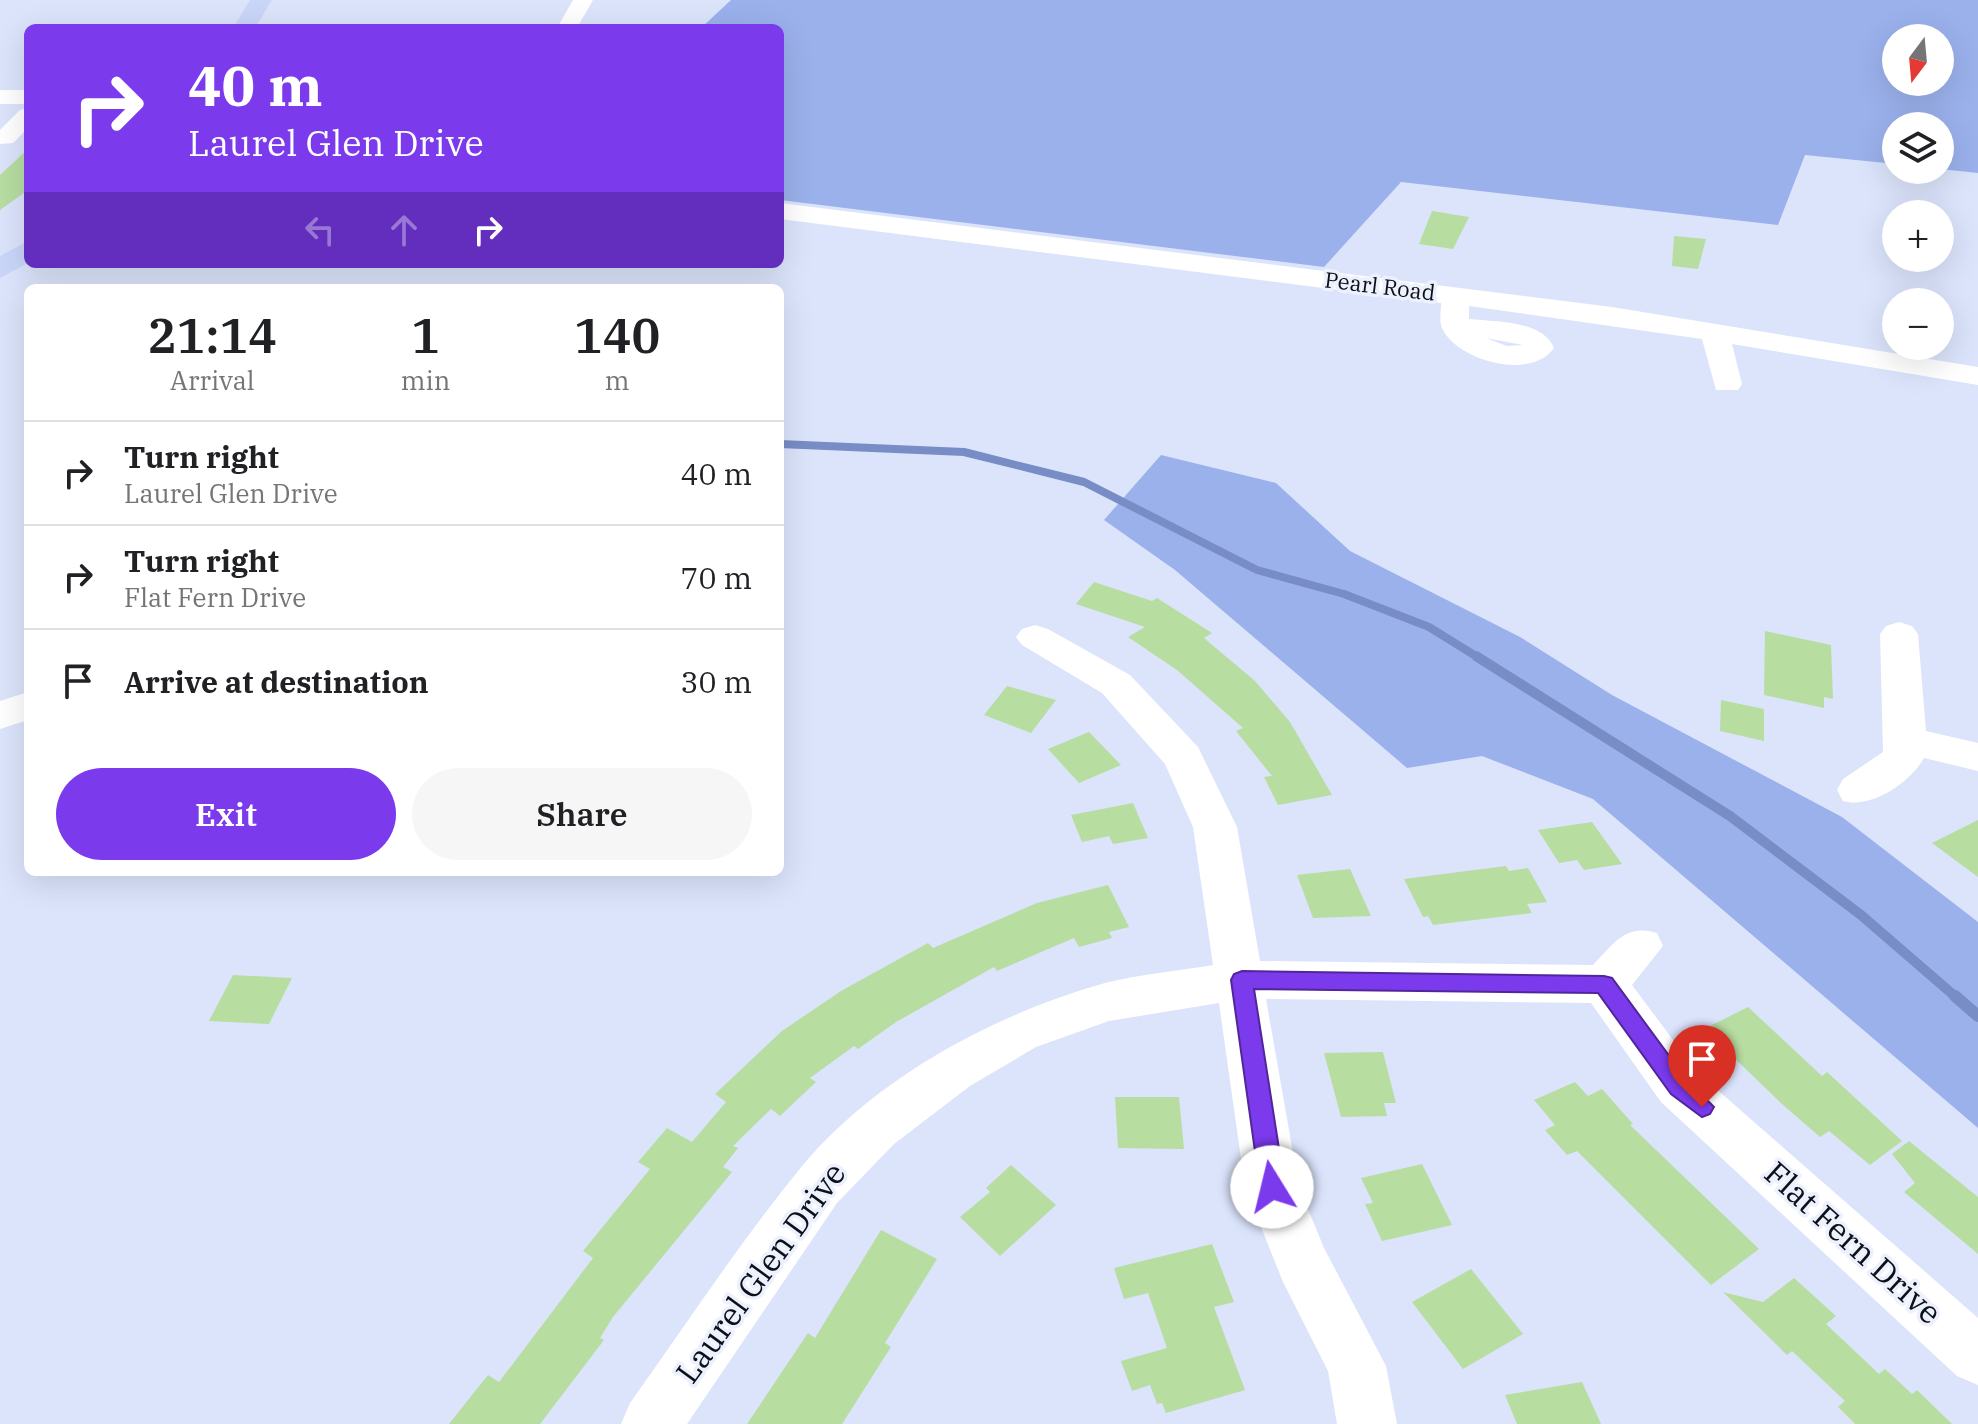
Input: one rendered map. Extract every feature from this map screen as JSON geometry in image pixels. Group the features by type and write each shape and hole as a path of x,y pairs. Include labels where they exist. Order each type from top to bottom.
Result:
{"main road":[{"path":"246,24 261,0"},
{"path":"0,269 24,253"}],"street":[{"path":"569,24 583,0"},
{"path":"0,97 24,97"},
{"path":"11,137 24,120"},
{"name":"Pearl Road","path":"784,211 1455,295 1978,376"},
{"path":"1455,295 1455,326"},
{"path":"1715,333 1727,384"},
{"path":"1858,790 1903,759 1906,740 1899,634"},
{"path":"1035,637 1116,684 1183,757 1215,827 1242,980 1272,1187 1303,1263 1357,1366 1367,1424"},
{"path":"0,716 24,707"},
{"path":"1906,740 1978,757"},
{"path":"1604,984 1640,946"},
{"name":"Laurel Glen Drive","path":"651,1424 818,1186 888,1118 952,1071 1019,1033 1107,1002 1242,980 1604,984"},
{"name":"Flat Fern Drive","path":"1604,984 1679,1087 1978,1356"}],"shaded area":[{"path":"731,0 1978,0 1978,173 1954,170 1954,112 1882,112 1882,163 1805,155 1778,225 1401,182 1324,267 784,200 784,24 705,24"},
{"path":"1161,455 1276,483 1350,551 1520,637 1612,695 1842,817 1978,922 1978,1128 1593,799 1482,756 1407,768 1175,570 1104,520"}],"building":[{"path":"24,153 24,193 0,210 0,175"},
{"path":"1432,211 1469,217 1453,249 1419,244"},
{"path":"1674,236 1706,239 1698,269 1672,266"},
{"path":"1094,582 1152,601 1157,598 1212,633 1204,638 1255,681 1290,722 1332,795 1278,805 1264,777 1272,776 1236,731 1243,728 1177,670 1128,637 1145,627 1076,604"},
{"path":"1765,631 1831,645 1833,699 1824,697 1824,708 1764,695"},
{"path":"1007,686 1056,700 1031,733 984,715"},
{"path":"1721,700 1764,709 1764,741 1720,731"},
{"path":"1089,732 1121,765 1079,783 1048,749"},
{"path":"1133,803 1148,838 1113,844 1109,836 1082,842 1071,815"},
{"path":"1978,820 1978,877 1932,843"},
{"path":"1592,822 1622,864 1584,870 1577,860 1559,863 1538,830"},
{"path":"1506,866 1509,871 1528,868 1547,902 1527,904 1532,913 1433,925 1428,916 1423,917 1404,879"},
{"path":"1350,869 1371,916 1313,918 1297,875"},
{"path":"1108,885 1129,927 1109,932 1112,938 1079,947 1074,938 997,971 994,967 896,1022 858,1049 854,1046 810,1078 816,1082 780,1116 771,1109 733,1146 738,1148 723,1167 732,1172 613,1317 600,1338 604,1340 540,1424 449,1424 488,1375 499,1382 593,1258 583,1251 650,1169 638,1162 667,1128 692,1142 726,1102 715,1094 782,1031 841,991 928,943 933,948 1037,903"},
{"path":"233,975 292,978 269,1024 209,1021"},
{"path":"1748,1007 1822,1076 1827,1072 1902,1141 1870,1165 1829,1131 1820,1137 1782,1104 1704,1029"},
{"path":"1383,1052 1396,1103 1384,1103 1387,1116 1341,1117 1324,1053"},
{"path":"1575,1082 1588,1096 1602,1089 1633,1124 1630,1125 1759,1249 1711,1285 1577,1151 1567,1155 1545,1130 1555,1125 1534,1100"},
{"path":"1115,1097 1179,1097 1184,1149 1118,1148"},
{"path":"1909,1141 1978,1197 1978,1254 1904,1192 1915,1183 1892,1154"},
{"path":"1422,1164 1452,1225 1382,1241 1365,1204 1373,1203 1361,1178"},
{"path":"1011,1165 1056,1205 1000,1256 960,1217 990,1192 986,1188"},
{"path":"881,1230 937,1259 885,1343 891,1347 842,1424 747,1424 808,1333 815,1338"},
{"path":"1212,1244 1234,1302 1214,1307 1245,1390 1166,1413 1162,1403 1157,1404 1150,1385 1132,1391 1121,1361 1167,1348 1148,1293 1124,1299 1114,1268"},
{"path":"1471,1269 1523,1334 1463,1369 1412,1302"},
{"path":"1794,1278 1836,1316 1826,1324 1879,1374 1885,1369 1912,1394 1917,1390 1952,1424 1855,1424 1838,1407 1845,1401 1792,1351 1787,1355 1723,1292 1763,1302"},
{"path":"1582,1382 1601,1424 1517,1424 1505,1395"}],"waterway":[{"path":"784,444 964,452 1084,482 1257,570 1344,594 1429,627 1479,658"},
{"path":"1476,656 1730,816 1861,915 1957,998"},
{"path":"1955,996 1978,1016"}],"route":[{"path":"1272,1187 1242,980 1604,984 1679,1087 1702,1107"}]}
